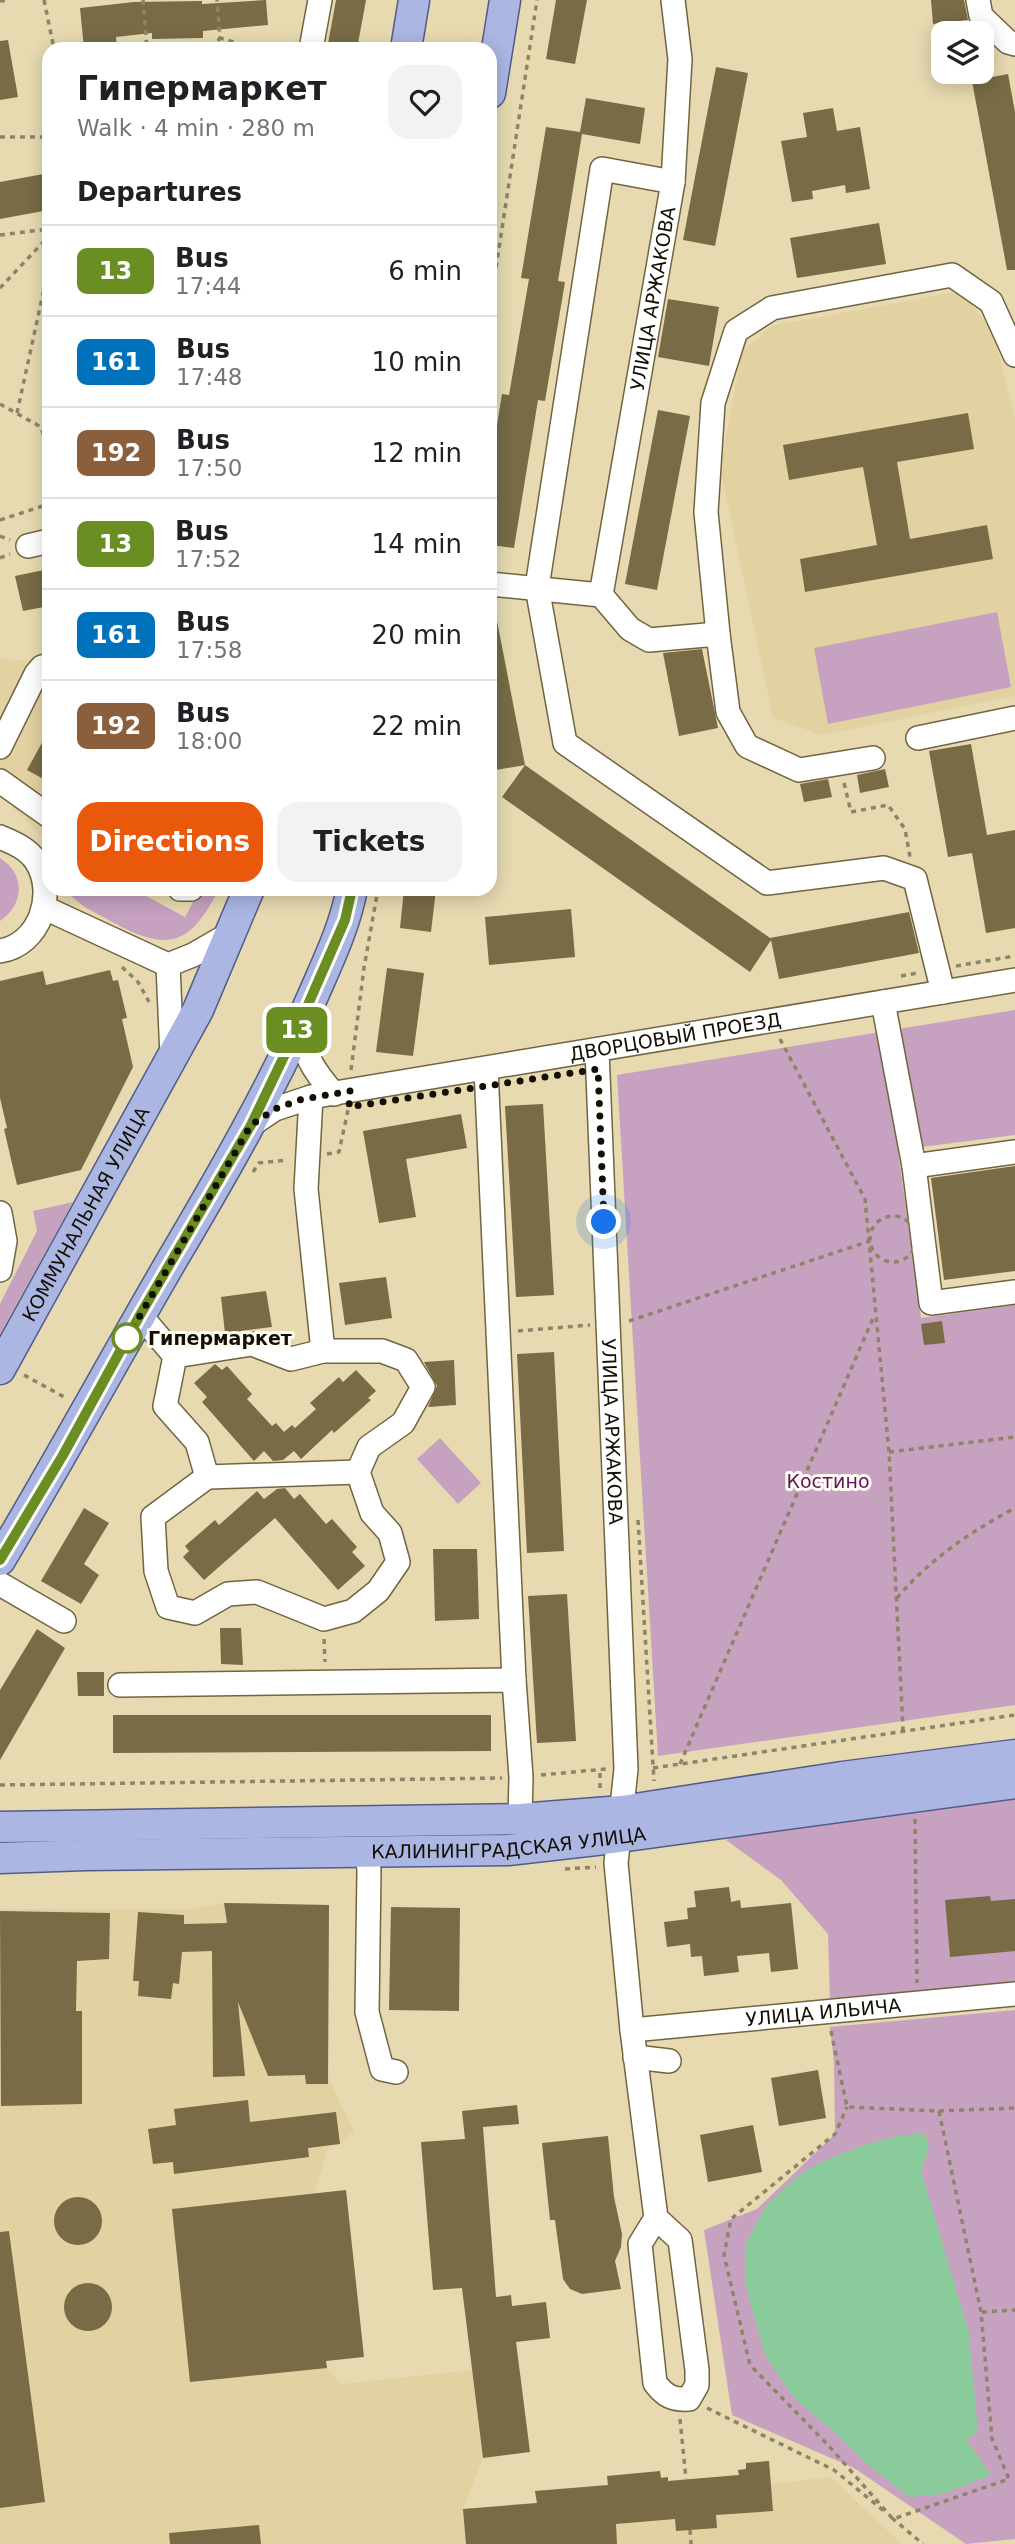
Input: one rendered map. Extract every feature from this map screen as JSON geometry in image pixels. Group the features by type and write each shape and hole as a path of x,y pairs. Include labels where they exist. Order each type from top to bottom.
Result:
{"main road":[{"path":"407,42 414,0"},
{"path":"497,50 505,0"},
{"name":"КОММУНАЛЬНАЯ УЛИЦА","path":"1,1367 172,1060 198,1010 246,896"},
{"path":"0,1560 251,1125 345,920 350,896"},
{"name":"КАЛИНИНГРАДСКАЯ УЛИЦА","path":"0,1858 508,1850 842,1777 1015,1755"},
{"name":"КАЛИНИНГРАДСКАЯ УЛИЦА","path":"0,1827 520,1819 621,1824 1015,1783"}],"street":[{"path":"311,42 320,0"},
{"name":"УЛИЦА АРЖАКОВА","path":"601,595 673,182 680,59 673,0"},
{"path":"978,0 981,16 1009,42 1015,44"},
{"path":"673,182 602,169 537,587 565,743 767,883 884,867 915,879 943,992"},
{"path":"873,758 799,770 747,746 728,712 706,512 713,402 736,331 772,308 952,275 991,302 1015,355"},
{"path":"497,584 601,595 630,629 649,640 718,634"},
{"path":"0,747 42,667"},
{"path":"918,738 1015,718"},
{"path":"0,781 42,813 10,841 36,861 42,876"},
{"path":"0,951 12,949 36,928 44,908 44,896"},
{"path":"44,908 169,965 193,955 233,932"},
{"path":"169,965 172,1060"},
{"name":"ДВОРЦОВЫЙ ПРОЕЗД","path":"251,1125 275,1109 312,1097 1015,980"},
{"path":"883,1002 914,1166 931,1303 1015,1292"},
{"path":"300,1023 303,1045 313,1069 342,1093"},
{"name":"УЛИЦА АРЖАКОВА","path":"597,1050 625,1769 616,1863 635,2057 656,2218"},
{"path":"486,1069 514,1680 521,1777 520,1819"},
{"path":"312,1097 306,1189 323,1351"},
{"path":"914,1166 1015,1152"},
{"path":"0,1213 5,1241 0,1270"},
{"path":"140,1315 175,1356"},
{"path":"175,1356 252,1343 291,1359 323,1351 382,1351 407,1360 423,1387 403,1423 369,1447 358,1472 372,1513 390,1533 398,1562 378,1591 353,1611 324,1619 257,1592 228,1594 195,1613 168,1607 156,1571 153,1517 207,1477 358,1472"},
{"path":"175,1356 165,1406 197,1441 207,1477"},
{"path":"0,1584 64,1621"},
{"path":"120,1685 514,1680"},
{"path":"367,1853 376,2017 382,2069 396,2072"},
{"name":"УЛИЦА ИЛЬИЧА","path":"632,2030 1015,1994"},
{"path":"635,2057 669,2061"},
{"path":"656,2218 680,2239 697,2370 697,2385 683,2400 665,2396 655,2383 639,2244 656,2218"}],"path":[{"path":"0,1 10,0"},
{"path":"44,0 53,42"},
{"path":"143,0 146,42"},
{"path":"218,0 219,42"},
{"path":"497,261 537,0"},
{"path":"217,42 220,38"},
{"path":"220,38 233,42"},
{"path":"0,137 42,137"},
{"path":"0,235 42,230"},
{"path":"0,288 42,243"},
{"path":"17,414 42,298"},
{"path":"0,404 42,430"},
{"path":"0,520 42,507"},
{"path":"840,764 851,812 888,805 905,829 915,879"},
{"path":"252,1174 258,1163 339,1152 349,1107 342,1093 377,896"},
{"path":"780,1039 865,1199 889,1452 904,1731"},
{"path":"893,1216 907,1221 916,1241 910,1255 897,1262 882,1260 876,1255 870,1241 870,1234 878,1221 893,1216"},
{"path":"498,1333 627,1321 870,1241"},
{"path":"680,1763 876,1313"},
{"path":"1,1367 87,1409"},
{"path":"889,1452 1015,1437"},
{"path":"896,1600 918,1574 943,1553 983,1525 1015,1508"},
{"path":"324,1619 325,1682"},
{"path":"915,1817 918,2004"},
{"path":"827,2012 848,2107 835,2134 732,2220 724,2255 750,2365 828,2445 893,2519"},
{"path":"848,2107 939,2111 1015,2108"},
{"path":"893,2519 1009,2479 992,2439 981,2312 939,2111"},
{"path":"981,2312 1015,2310"},
{"path":"686,2479 683,2400 834,2470 923,2544"},
{"path":"690,2530 691,2544"}],"shaded area":[{"path":"961,291 993,332 1015,418 1015,696 822,735 773,718 720,467 742,352 771,326"},
{"path":"0,659 42,661 42,839 0,794"},
{"path":"224,1903 329,1905 328,2077 354,2131 340,2144 329,2145 314,2194 172,2209 191,2382 327,2368 342,2384 472,2370 483,2458 463,2509 536,2503 535,2491 607,2485 607,2476 660,2471 661,2477 668,2477 668,2481 738,2475 738,2470 746,2469 746,2463 769,2461 771,2484 831,2477 902,2544 0,2544 0,1909 189,1909"},
{"path":"925,2133 929,2148 921,2171 969,2333 978,2432 966,2439 991,2475 943,2494 909,2497 867,2464 793,2397 765,2355 746,2287 745,2245 767,2204 799,2175 819,2163 864,2145 898,2136"}],"green space":[{"path":"997,612 1011,687 828,724 814,648"},
{"path":"0,858 14,872 19,890 14,907 0,921"},
{"path":"71,896 146,896 185,917 196,896 215,896 199,922 188,932 177,938 164,940 133,932 81,905"},
{"name":"Костино","path":"1015,1010 1015,1135 898,1150 921,1318 1015,1305 1015,1705 658,1756 617,1075"},
{"path":"73,1202 0,1334 0,1304 37,1231 33,1211"},
{"path":"440,1438 481,1483 458,1504 417,1459"},
{"path":"1015,1789 1015,1985 830,2002 828,1934 781,1880 726,1840 752,1829"},
{"path":"1015,2010 1015,2539 966,2544 854,2468 732,2415 704,2230 757,2209 835,2134 834,2063 830,2027"}],"building":[{"path":"266,0 268,25 203,31 203,38 152,39 152,33 116,37 116,42 83,42 80,8 134,2 202,1 202,4"},
{"path":"336,0 366,0 358,42 328,42"},
{"path":"556,0 587,0 575,64 546,59"},
{"path":"931,0 964,0 968,20 933,21"},
{"path":"8,40 18,97 0,100 0,41"},
{"path":"716,67 748,73 715,246 683,240"},
{"path":"1008,74 1015,112 1015,270 1007,270 973,84 994,84 994,77"},
{"path":"586,98 645,108 640,144 582,134 558,281 565,282 545,401 538,400 514,548 497,546 497,425 502,394 509,395 529,279 521,278 546,127 580,132"},
{"path":"833,108 837,131 860,127 870,189 846,193 845,185 812,191 813,199 792,202 781,141 807,137 803,113"},
{"path":"42,174 42,211 0,219 0,182"},
{"path":"879,223 886,264 797,278 790,238"},
{"path":"668,299 719,307 709,366 658,357"},
{"path":"658,410 690,416 657,590 625,584"},
{"path":"968,413 974,449 897,462 910,539 987,525 993,559 805,592 800,559 877,545 863,467 789,480 783,445"},
{"path":"42,570 42,607 23,611 15,576"},
{"path":"497,621 525,765 497,770"},
{"path":"702,649 718,728 679,736 663,653"},
{"path":"42,743 42,778 27,770"},
{"path":"971,744 987,835 1015,830 1015,928 986,933 972,853 948,857 929,751"},
{"path":"525,765 770,938 909,912 919,953 779,979 771,940 750,972 502,797"},
{"path":"885,769 889,787 860,793 857,775"},
{"path":"828,779 832,797 804,802 800,784"},
{"path":"403,896 435,896 431,932 400,928"},
{"path":"571,909 575,957 489,965 485,917"},
{"path":"387,968 424,973 413,1056 376,1052"},
{"path":"110,970 113,981 118,980 127,1018 122,1019 133,1067 81,1170 17,1185 0,1098 0,981 43,971 46,985"},
{"path":"543,1104 554,1295 516,1297 505,1106"},
{"path":"461,1114 467,1148 406,1159 416,1217 379,1223 363,1131"},
{"path":"1015,1166 1015,1271 944,1280 931,1178"},
{"path":"386,1277 392,1318 345,1325 339,1283"},
{"path":"266,1291 272,1327 225,1333 221,1297"},
{"path":"942,1321 945,1343 924,1345 921,1324"},
{"path":"554,1352 564,1551 527,1553 517,1354"},
{"path":"454,1360 456,1405 428,1407 437,1386 424,1362"},
{"path":"215,1364 222,1370 227,1366 252,1394 247,1399 272,1426 276,1423 284,1432 292,1425 295,1428 316,1409 310,1403 339,1377 343,1382 356,1370 376,1391 368,1398 371,1400 334,1433 332,1430 301,1459 294,1451 283,1460 273,1461 264,1451 254,1461 202,1402 207,1397 194,1383"},
{"path":"285,1488 294,1499 300,1494 326,1524 332,1519 357,1547 352,1552 365,1566 338,1590 275,1518 204,1580 183,1557 189,1551 185,1546 215,1520 219,1525 257,1491 264,1499 277,1489"},
{"path":"84,1508 109,1523 84,1564 99,1575 81,1604 41,1581"},
{"path":"433,1549 477,1549 479,1619 435,1621"},
{"path":"567,1594 576,1741 537,1743 528,1596"},
{"path":"220,1628 241,1628 243,1665 221,1664"},
{"path":"37,1629 65,1648 0,1760 0,1690"},
{"path":"77,1672 104,1672 104,1696 78,1696"},
{"path":"113,1715 491,1715 491,1751 113,1753"},
{"path":"729,1887 731,1902 740,1900 741,1908 791,1903 798,1969 771,1972 769,1953 737,1956 739,1972 704,1976 702,1956 691,1957 690,1944 667,1947 664,1922 688,1919 687,1908 696,1907 694,1891"},
{"path":"990,1896 991,1901 1015,1899 1015,1951 950,1957 945,1900"},
{"path":"224,1903 329,1905 328,2084 306,2084 305,2075 268,2076 238,2002 245,2076 213,2077 212,1951 182,1952 179,1984 173,1983 171,1999 138,1996 139,1981 133,1981 138,1912 184,1915 184,1924 227,1923"},
{"path":"391,1907 460,1908 459,2011 389,2010"},
{"path":"0,1911 110,1913 109,1959 77,1961 76,2011 82,2011 82,2104 1,2106"},
{"path":"818,2070 826,2118 779,2126 771,2078"},
{"path":"248,2100 250,2122 336,2112 340,2144 308,2148 309,2157 174,2174 173,2162 153,2164 148,2129 176,2125 174,2109"},
{"path":"517,2105 519,2124 483,2127 496,2297 511,2295 512,2306 546,2302 550,2338 516,2342 530,2452 483,2458 462,2288 433,2290 421,2142 465,2139 462,2111"},
{"path":"753,2125 762,2172 708,2182 700,2135"},
{"path":"608,2136 614,2197 622,2234 621,2247 615,2261 621,2289 582,2294 570,2289 563,2279 555,2220 550,2220 542,2143"},
{"path":"346,2190 364,2357 326,2361 327,2368 190,2382 172,2209"},
{"path":"78,2197 95,2204 102,2221 95,2238 78,2245 61,2238 54,2221 61,2204"},
{"path":"9,2231 45,2502 0,2508 0,2232"},
{"path":"88,2283 105,2290 112,2307 105,2324 88,2331 71,2324 64,2307 71,2290"},
{"path":"769,2461 773,2511 716,2515 717,2528 676,2531 675,2519 616,2524 617,2544 466,2544 463,2509 537,2503 535,2491 608,2485 607,2476 660,2471 661,2478 668,2477 668,2481 739,2475 738,2470 746,2469 746,2463"},
{"path":"259,2525 261,2544 170,2544 169,2533"}],"bus line":[{"name":"13","path":"0,1560 251,1125 345,920 350,896"}],"place":[{"name":"Гипермаркет","path":"127,1338"}],"route":[{"path":"127,1338 251,1125 275,1109 299,1100 350,1091 349,1107 598,1069 604,1222"}]}
